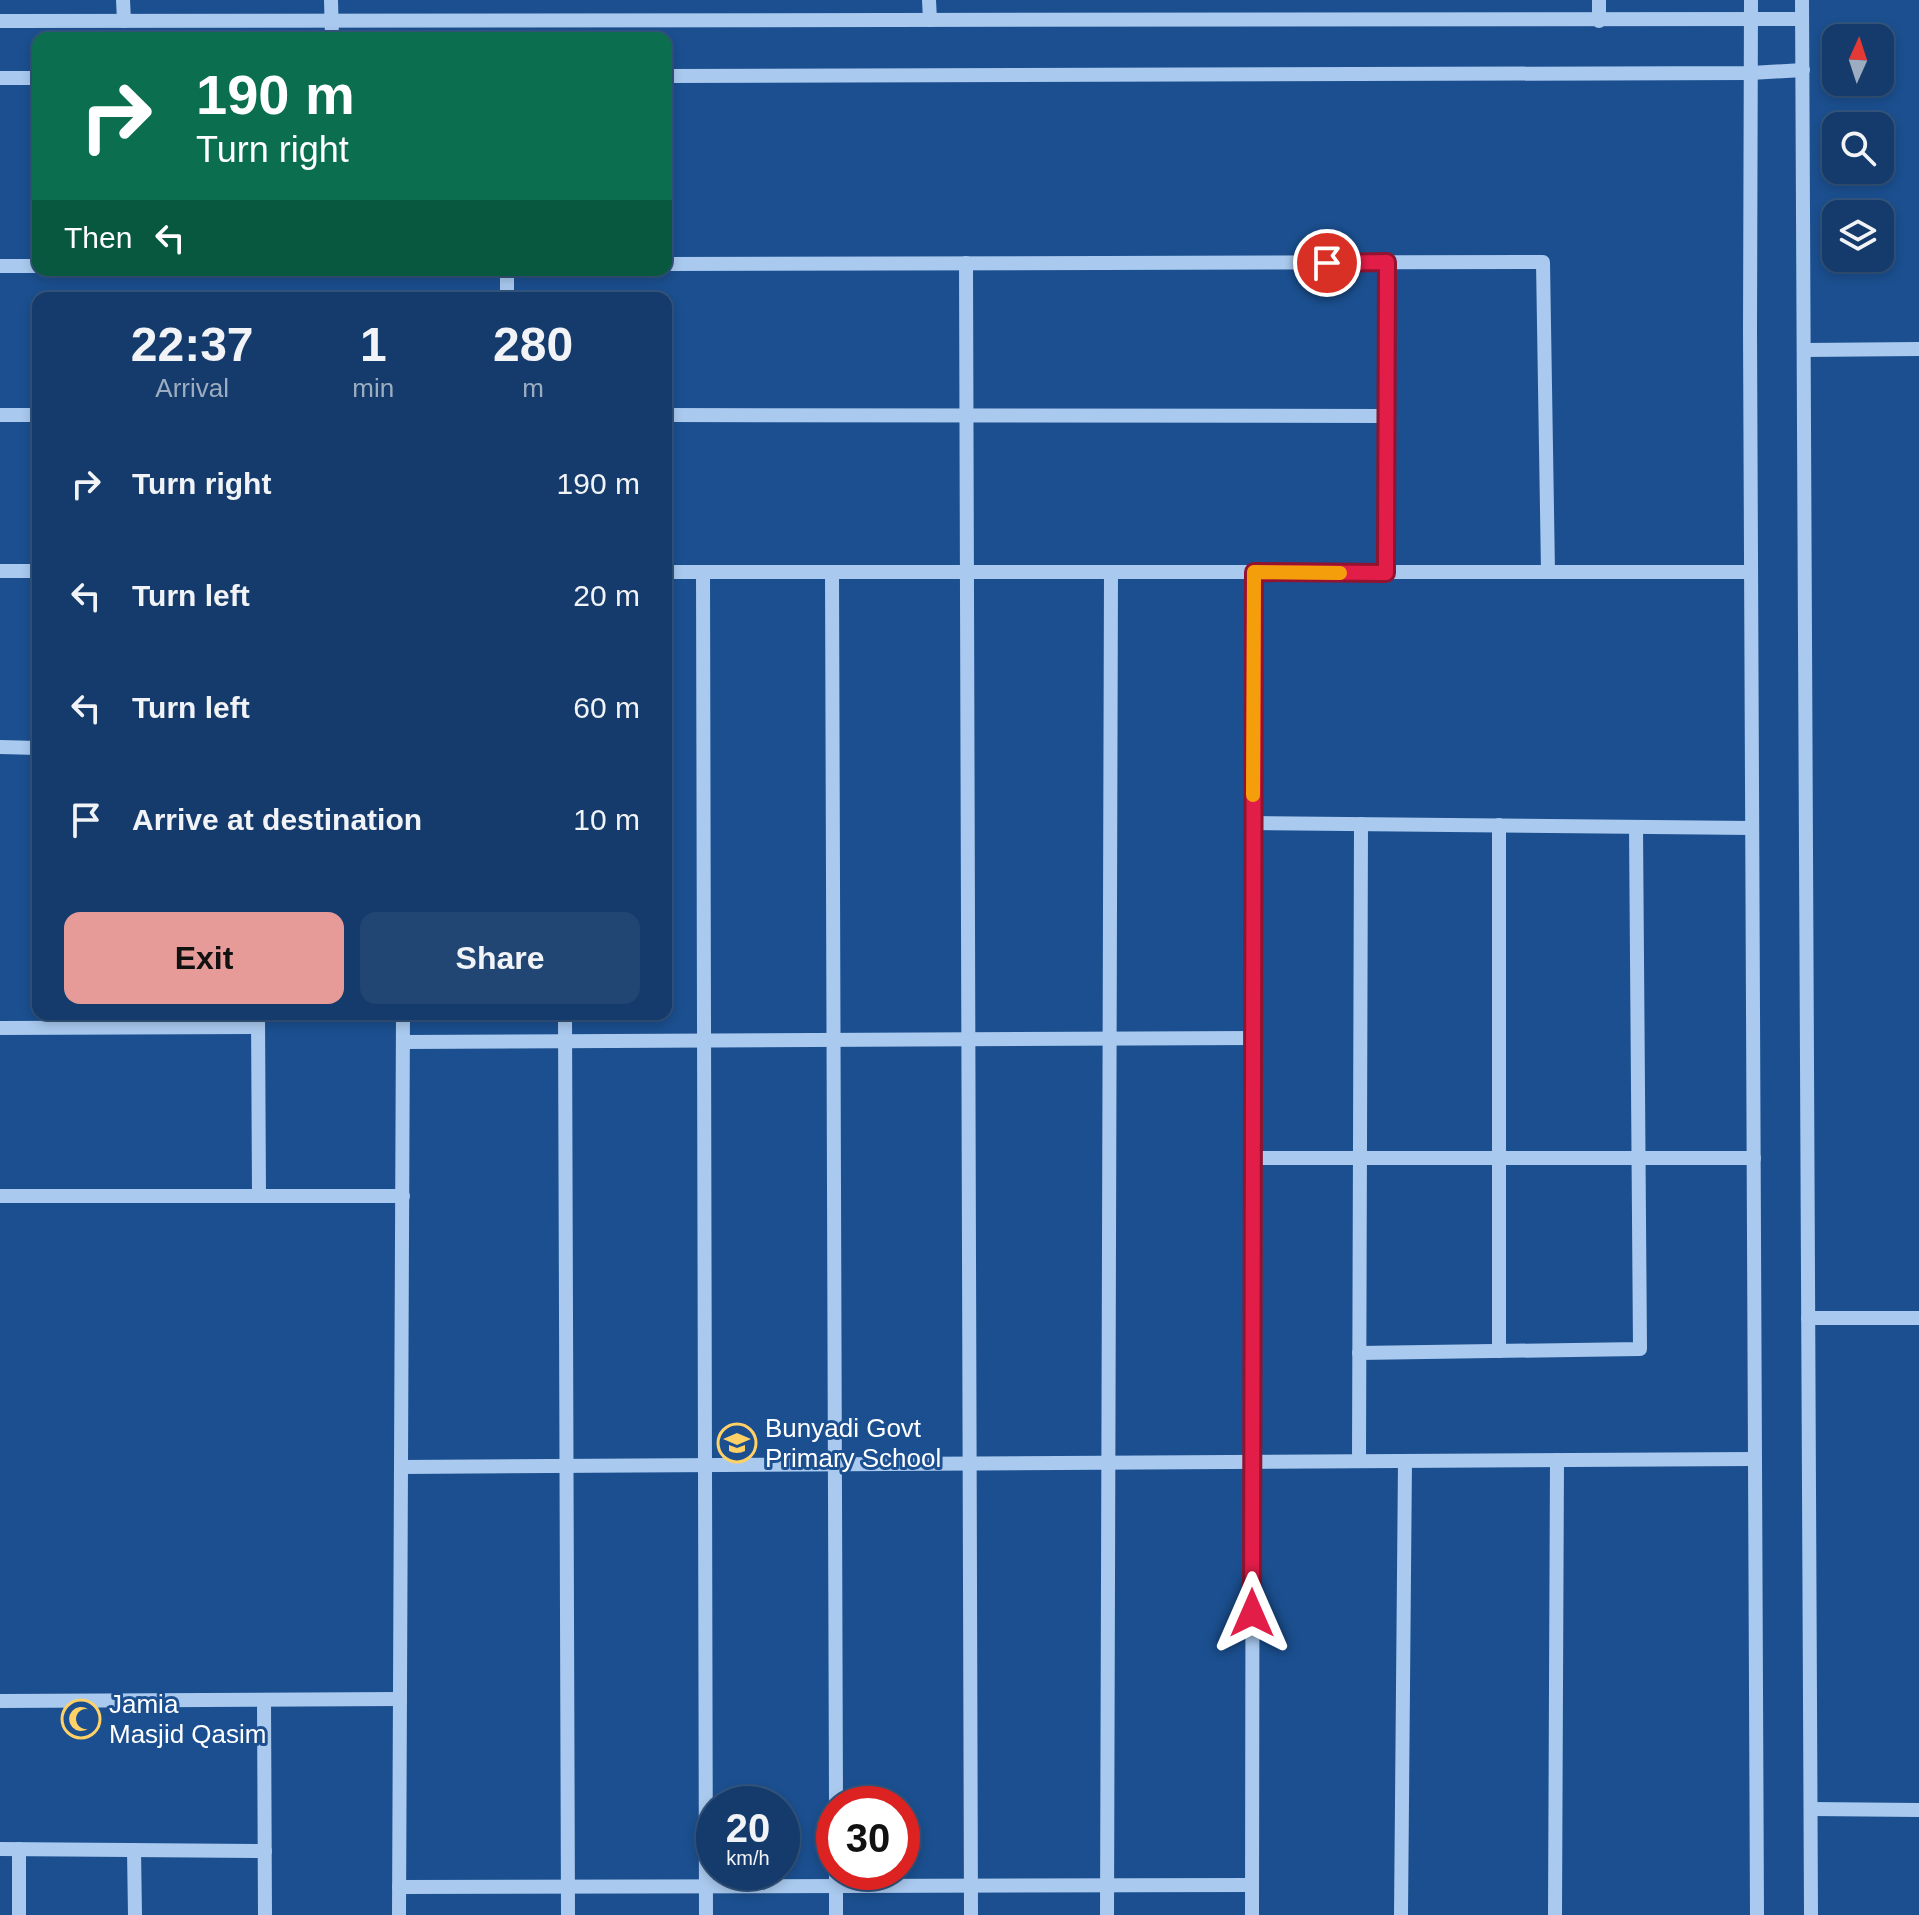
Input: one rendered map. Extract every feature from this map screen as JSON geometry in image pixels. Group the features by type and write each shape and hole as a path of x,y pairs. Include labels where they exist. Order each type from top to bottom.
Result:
{"street":[{"path":"123,0 124,21"},
{"path":"331,0 332,32"},
{"path":"929,0 930,20"},
{"path":"1599,0 1599,21"},
{"path":"1751,0 1757,1915"},
{"path":"1802,0 1811,1915"},
{"path":"0,21 1802,19"},
{"path":"672,76 1751,73 1803,70"},
{"path":"0,78 32,78"},
{"path":"1386,573 1387,262"},
{"path":"672,264 1543,262 1548,572"},
{"path":"966,263 971,1915"},
{"path":"0,266 32,266"},
{"path":"1804,350 1919,349"},
{"path":"0,415 32,415"},
{"path":"672,415 1386,416"},
{"path":"0,571 32,571"},
{"path":"672,572 1751,572"},
{"path":"703,572 706,1786"},
{"path":"832,572 836,1786"},
{"path":"1107,1915 1111,572"},
{"path":"1252,1915 1254,572"},
{"path":"0,747 32,748"},
{"path":"1253,823 1752,828"},
{"path":"1359,1461 1361,824"},
{"path":"1499,825 1499,1351"},
{"path":"1359,1353 1640,1349 1636,827"},
{"path":"399,1915 403,1020"},
{"path":"565,1020 568,1915"},
{"path":"0,1028 258,1021 259,1196"},
{"path":"403,1042 1253,1038"},
{"path":"1253,1158 1754,1158"},
{"path":"0,1196 403,1196"},
{"path":"1808,1318 1919,1318"},
{"path":"401,1467 1755,1459"},
{"path":"1555,1915 1557,1460"},
{"path":"1401,1915 1405,1461"},
{"path":"0,1701 400,1699"},
{"path":"264,1700 265,1915"},
{"path":"1811,1809 1919,1810"},
{"path":"0,1849 265,1851"},
{"path":"19,1849 19,1915"},
{"path":"134,1850 135,1915"},
{"path":"920,1883 1252,1885"},
{"path":"399,1887 696,1887"},
{"path":"706,1890 706,1915"},
{"path":"836,1890 836,1915"}],"slow traffic":[{"path":"1253,795 1254,572 1340,573"}],"place":[{"name":"Bunyadi Govt Primary School","path":"737,1443"},
{"name":"Jamia Masjid Qasim","path":"81,1719"}],"route":[{"path":"1252,1613 1254,572 1386,573 1387,262 1327,263"}]}
